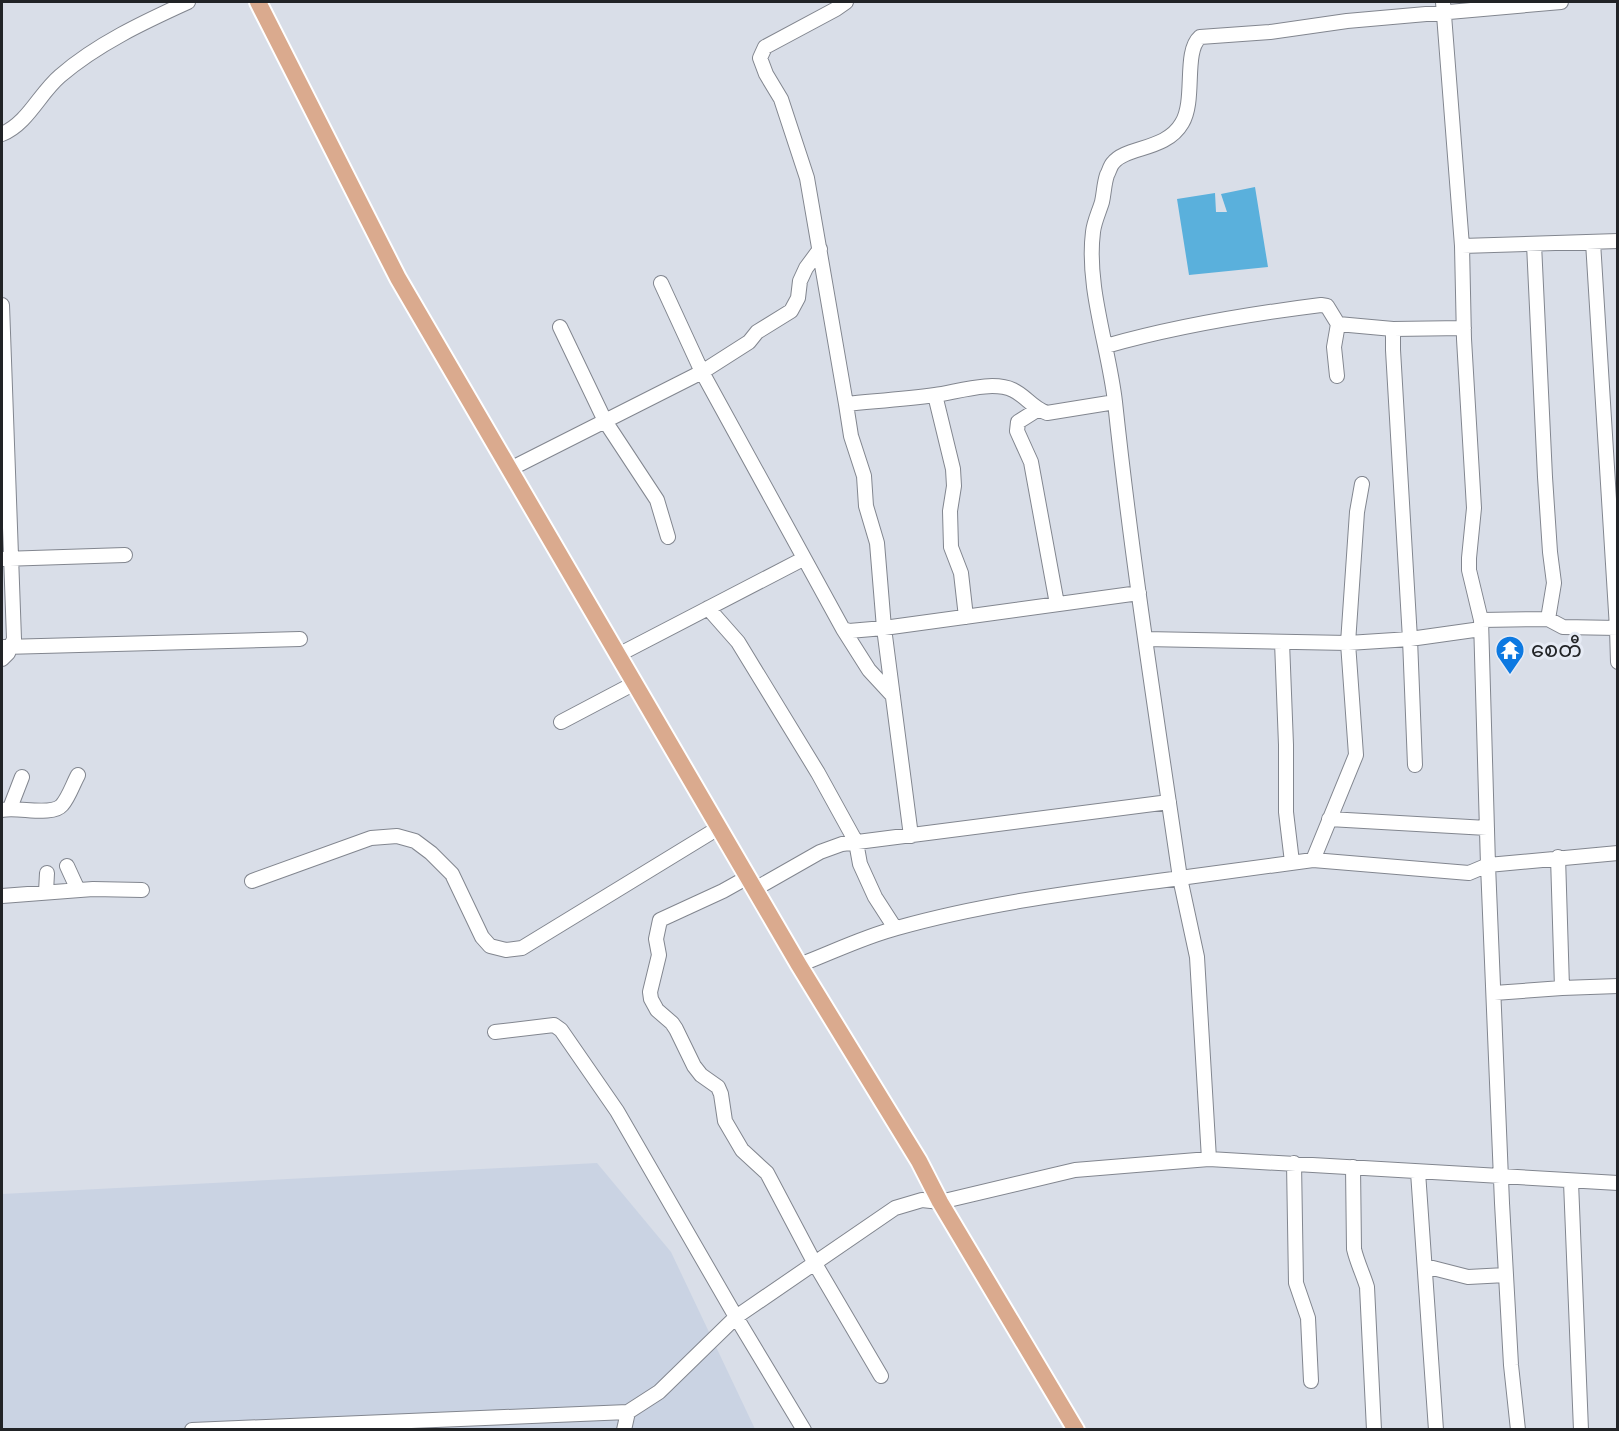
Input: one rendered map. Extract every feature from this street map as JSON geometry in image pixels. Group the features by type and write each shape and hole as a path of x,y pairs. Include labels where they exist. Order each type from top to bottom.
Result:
{"main road":[{"path":"258,2 398,278 799,965 920,1161 940,1202 1076,1430"}],"street":[{"path":"2,134 22,120 58,78 100,46 188,2"},
{"path":"846,2 765,47 760,58 766,74 781,99 807,178 851,436 864,476 866,506 877,543 884,628 910,836"},
{"path":"1209,1159 1197,957 1180,878 1120,465 1115,402 1092,261 1093,231 1106,178 1113,163 1122,155 1149,148 1168,138 1182,125 1188,109 1194,42 1200,37 1270,32 1443,7 1561,2"},
{"path":"1443,7 1462,246 1474,508 1469,558 1471,581 1481,625 1488,865 1506,1275 1518,1430"},
{"path":"1462,246 1617,241"},
{"path":"1593,242 1617,628 1617,662"},
{"path":"1534,243 1545,477 1554,583 1548,619"},
{"path":"510,469 702,372 749,342 757,332 791,311 798,298 800,281 806,268 820,249"},
{"path":"661,283 702,372 803,559 869,670 893,696"},
{"path":"2,305 6,558 14,639 6,647 2,659"},
{"path":"1106,346 1148,334 1270,311 1321,305 1327,306 1338,324 1334,347 1337,376"},
{"path":"1338,324 1393,329 1464,328"},
{"path":"560,327 605,421 657,500 668,537"},
{"path":"1393,329 1415,765"},
{"path":"846,404 935,395 973,388 1001,387 1014,390 1037,410 1047,413 1115,402"},
{"path":"935,395 953,469 954,486 950,511 951,547 961,573 966,617"},
{"path":"1037,410 1018,422 1017,431 1031,462 1057,604"},
{"path":"1313,860 1356,755 1348,643 1362,484"},
{"path":"6,558 125,555"},
{"path":"618,655 803,559"},
{"path":"843,629 849,631 884,628 1139,593"},
{"path":"708,608 738,642 818,773 856,842 860,864 875,897 895,928"},
{"path":"1145,639 1348,643 1410,639 1481,625 1548,619 1563,627 1617,628"},
{"path":"6,647 300,639"},
{"path":"1282,642 1287,745 1286,812 1292,862"},
{"path":"561,722 635,683"},
{"path":"22,777 6,809 45,811 61,807 78,774"},
{"path":"881,1376 814,1262 768,1173 742,1150 725,1121 718,1087 701,1075 694,1066 676,1029 657,1010 651,999 650,992 659,955 656,939 660,920 723,891 752,883 842,844 1169,802"},
{"path":"1329,819 1487,828"},
{"path":"252,881 371,838 397,836 415,841 452,874 482,937 490,946 506,950 522,948 720,827"},
{"path":"799,965 895,928 964,912 1041,898 1292,862 1313,860 1469,873 1488,865 1617,853"},
{"path":"1558,857 1562,988"},
{"path":"67,866 78,890"},
{"path":"46,892 47,873"},
{"path":"2,896 78,890 142,890"},
{"path":"1494,993 1617,986"},
{"path":"495,1032 547,1025 554,1025 561,1030 617,1111 804,1430"},
{"path":"192,1430 628,1412 659,1392 736,1317 895,1209 922,1200 940,1202 1075,1170 1209,1159 1617,1183"},
{"path":"1294,1163 1296,1283 1308,1318 1311,1382"},
{"path":"1353,1167 1354,1249 1367,1287 1374,1430"},
{"path":"1418,1172 1436,1430"},
{"path":"1571,1182 1581,1430"},
{"path":"1425,1266 1468,1277 1506,1275"},
{"path":"624,1430 628,1412"}],"shaded area":[{"path":"597,1163 671,1252 755,1429 2,1430 2,1194"}],"water":[{"path":"1255,187 1268,267 1189,275 1177,199 1215,193 1216,212 1227,212 1221,194"}],"place":[{"name":"စေတီ","path":"1510,676"}]}
